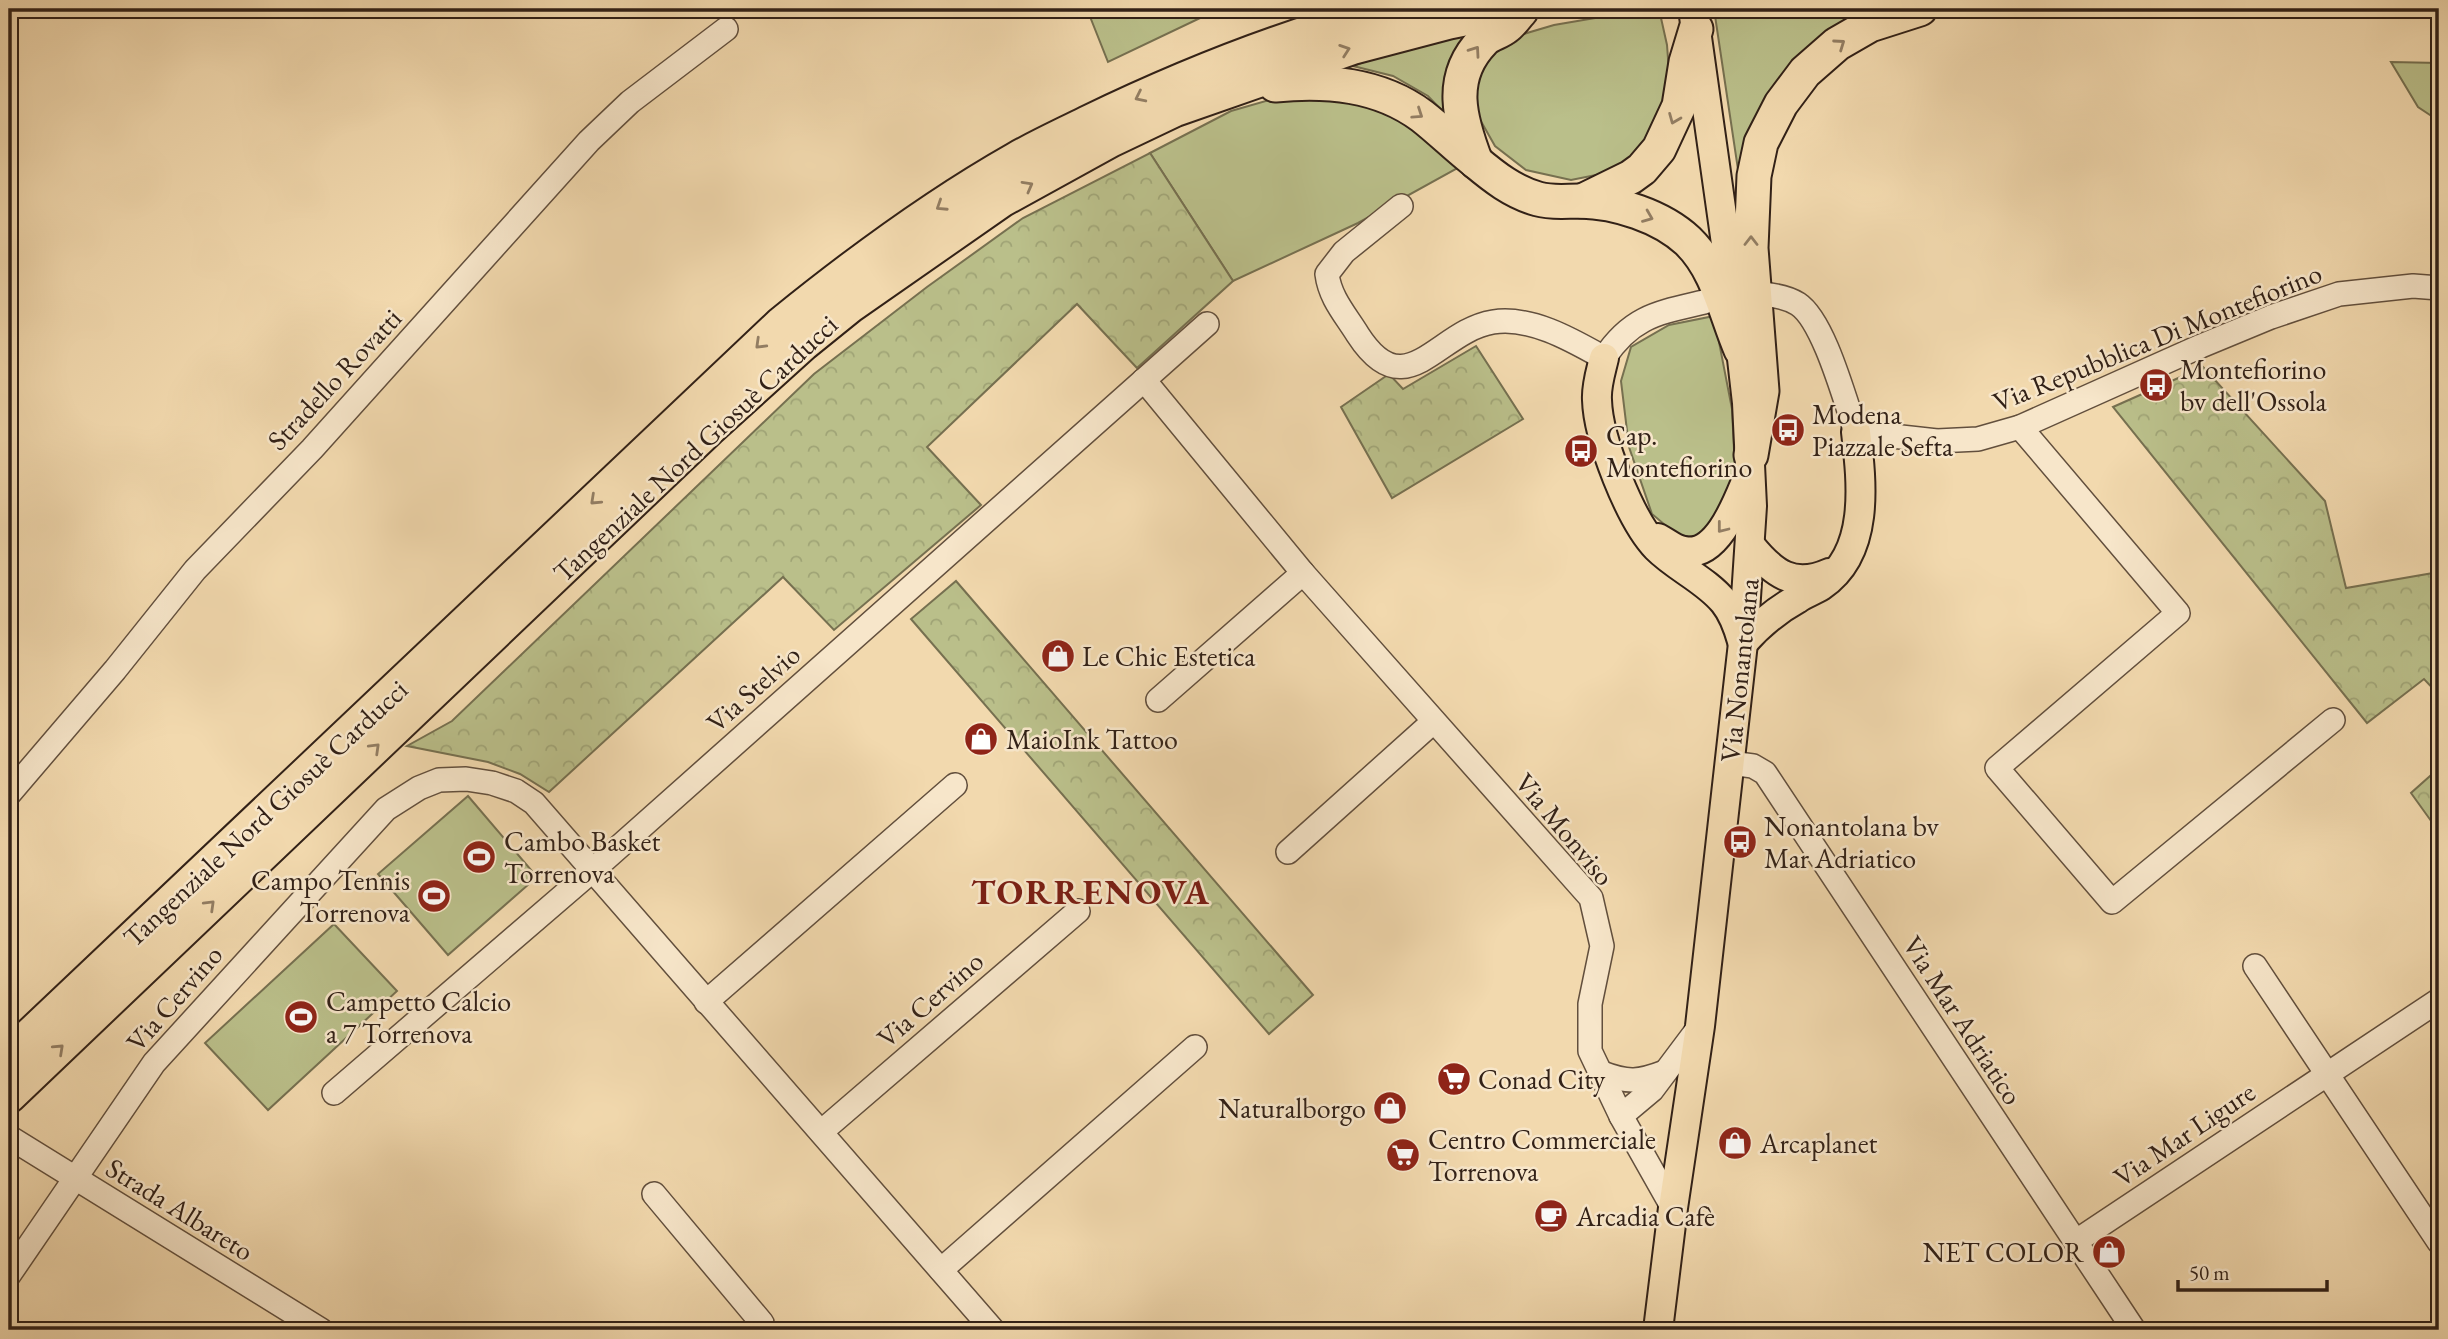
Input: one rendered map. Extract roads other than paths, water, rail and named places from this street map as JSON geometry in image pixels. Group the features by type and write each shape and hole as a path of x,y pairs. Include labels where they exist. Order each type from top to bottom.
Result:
{"highway":[{"path":"1188,76 1306,9"},
{"name":"Tangenziale Nord Giosuè Carducci","path":"9,1096 150,943 782,323 837,279 937,208 1017,158 1188,76 1336,23 1389,9"},
{"name":"Tangenziale Nord Giosuè Carducci","path":"9,1055 150,943 812,336 850,306 1002,200 1174,110 1354,47 1449,22 1513,9"},
{"path":"1476,162 1459,109 1460,82 1470,56 1485,38 1507,27 1522,9"},
{"path":"1751,461 1762,391 1751,248 1754,176 1761,143 1781,104 1797,82 1837,44 1870,24 1920,9"},
{"path":"1582,201 1631,177 1642,169 1659,149 1679,106 1694,19"},
{"path":"1234,89 1298,83 1365,89 1393,99 1422,116 1495,179 1538,200 1582,201 1645,215 1670,227 1688,241 1704,259 1741,350"}],"main road":[{"name":"Via Nonantolana","path":"1658,1330 1700,1026 1743,643 1751,546 1751,461 1741,350 1694,19"},
{"path":"1604,358 1597,401 1620,488 1632,512 1655,546 1724,602 1736,621 1743,643 1772,614 1818,588 1834,576 1846,561 1854,539 1860,491 1856,432"},
{"path":"1646,532 1683,551 1695,551 1713,540 1732,516 1751,461"},
{"path":"1751,546 1777,573 1791,578 1819,577 1846,561"}],"street":[{"name":"Stradello Rovatti","path":"9,794 115,670 195,569 312,449 589,141 630,102 726,29"},
{"path":"1401,206 1344,252 1327,274 1329,290 1370,353 1388,366 1405,369 1467,331 1491,322 1510,321 1570,338 1604,358 1622,334 1639,321 1704,302"},
{"name":"Via Repubblica Di Montefiorino","path":"1856,432 1937,441 1978,439 2020,427 2213,341 2271,317 2339,294 2413,286 2439,288"},
{"path":"1761,294 1778,296 1797,303 1815,322 1856,432"},
{"name":"Via Stelvio","path":"334,1093 593,870 1207,324"},
{"name":"Via Monviso","path":"1144,380 1303,573 1591,898 1602,946 1590,1004 1590,1051 1621,1116 1673,1208"},
{"path":"2020,427 2178,613 1997,768 2112,902 2333,720"},
{"path":"1158,699 1303,573"},
{"path":"1288,852 1433,722"},
{"name":"Via Mar Adriatico","path":"1730,763 1753,766 1765,773 2134,1330"},
{"name":"Via Cervino","path":"9,1275 154,1063 386,809 419,788 439,780 466,779 492,783 516,791 534,803 993,1330"},
{"path":"706,1002 955,785"},
{"name":"Via Cervino","path":"821,1132 1078,911"},
{"path":"2255,966 2439,1242"},
{"name":"Via Mar Ligure","path":"2075,1242 2439,1000"},
{"path":"1621,1116 1652,1090 1700,1026"},
{"path":"941,1270 1195,1047"},
{"path":"1602,1073 1630,1081 1644,1080 1665,1072"},
{"name":"Strada Albareto","path":"9,1137 321,1330"},
{"path":"653,1194 766,1328"},
{"path":"1643,1330 1665,1275"}],"place":[{"name":"Montefiorino bv dell'Ossola","path":"2156,385"},
{"name":"Modena Piazzale Sefta","path":"1788,430"},
{"name":"Cap. Montefiorino","path":"1581,451"},
{"name":"Le Chic Estetica","path":"1058,656"},
{"name":"MaioInk Tattoo","path":"981,739"},
{"name":"Nonantolana bv Mar Adriatico","path":"1740,842"},
{"name":"Cambo Basket Torrenova","path":"479,857"},
{"name":"Campo Tennis Torrenova","path":"434,896"},
{"name":"Campetto Calcio a 7 Torrenova","path":"301,1017"},
{"name":"Conad City","path":"1454,1079"},
{"name":"Naturalborgo","path":"1390,1108"},
{"name":"Arcaplanet","path":"1735,1143"},
{"name":"Centro Commerciale Torrenova","path":"1403,1155"},
{"name":"Arcadia Cafè","path":"1551,1216"},
{"name":"NET COLOR","path":"2109,1252"}],"district":[{"name":"TORRENOVA","path":"1091,892"}]}
